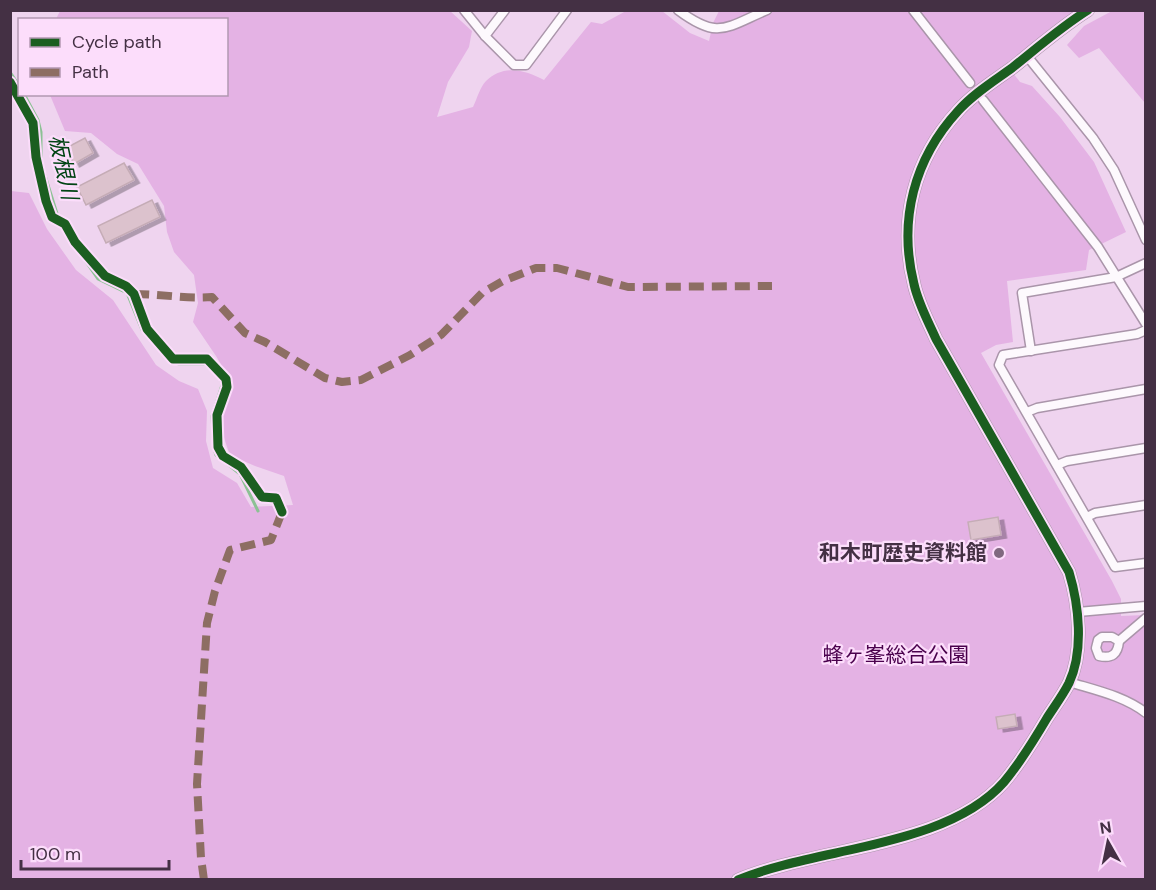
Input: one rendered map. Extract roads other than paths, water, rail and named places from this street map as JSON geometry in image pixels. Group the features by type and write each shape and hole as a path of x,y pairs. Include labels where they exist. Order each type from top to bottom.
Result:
{"street":[{"path":"464,10 485,36 514,65 526,66 567,10"},
{"path":"485,36 504,10"},
{"path":"678,10 705,28 718,30 767,10"},
{"path":"913,10 970,83"},
{"path":"738,879 946,823 975,807 1003,783 1069,682 1079,631 1078,612 1069,572 932,330 914,285 906,231 916,180 924,159 941,131 960,108 1088,10"},
{"path":"1027,56 1093,138 1114,170 1146,240"},
{"path":"10,82 33,123 36,157 52,217 65,224 75,242 105,276 126,286 134,294 147,329 172,359 207,359 226,379 227,387 217,415 218,447 223,456 241,467 262,497 276,498 282,512"},
{"path":"983,100 1098,247 1146,324"},
{"path":"1031,351 1022,293 1116,278 1146,263"},
{"path":"1146,330 1137,334 1003,355 999,364 1115,567 1146,563"},
{"path":"1027,412 1037,408 1146,389"},
{"path":"1057,465 1066,461 1146,448"},
{"path":"1087,517 1095,513 1146,505"},
{"path":"1078,612 1146,606"},
{"path":"1119,641 1146,618"},
{"path":"1069,682 1136,706 1146,713"}],"waterway":[{"name":"板根川","path":"10,72 18,84"},
{"name":"板根川","path":"25,96 38,120 41,132 41,160"},
{"name":"板根川","path":"43,169 58,217"},
{"name":"板根川","path":"80,253 98,279 127,293 142,330 161,351"},
{"name":"板根川","path":"172,362 205,364 221,380 222,385 212,416 214,449 216,455 240,474 258,511"}],"place":[{"name":"和木町歴史資料館","path":"999,553"}],"park label":[{"name":"蜂ヶ峯総合公園","path":"896,655"}]}
